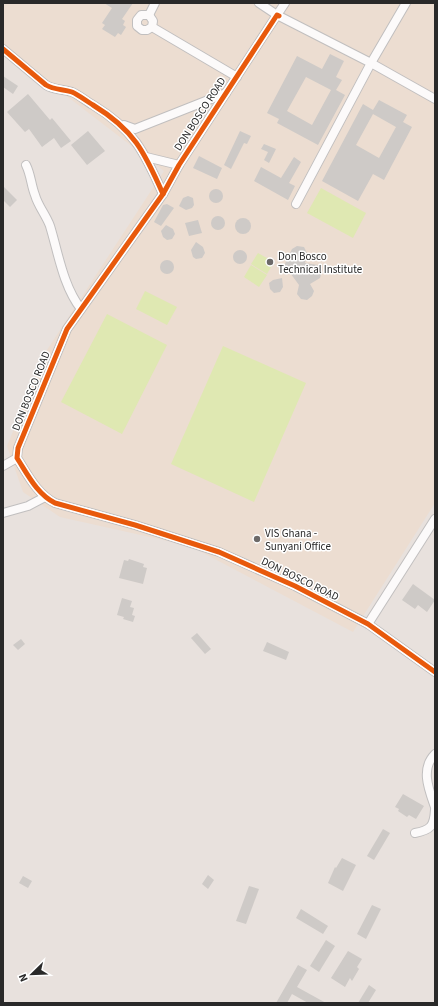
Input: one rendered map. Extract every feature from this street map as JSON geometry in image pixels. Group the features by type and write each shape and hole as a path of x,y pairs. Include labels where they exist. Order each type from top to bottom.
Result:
{"street":[{"path":"149,15 155,3"},
{"path":"259,3 278,15 371,63 435,99"},
{"name":"DON BOSCO ROAD","path":"285,3 179,165 163,194 67,329 18,448 17,458 37,489 45,497 55,503 135,524 219,552 295,586 368,624 435,672"},
{"path":"296,204 371,63 406,3"},
{"path":"149,15 141,15 137,20 137,26 142,30 147,30 152,27"},
{"path":"149,15 153,21 152,27"},
{"path":"152,27 237,76"},
{"path":"3,49 52,89 72,92 120,123 135,129 226,93"},
{"path":"120,123 130,133 146,157 163,194"},
{"path":"146,157 179,165"},
{"path":"26,166 31,176 34,195 47,218 51,235 75,301 82,309"},
{"path":"3,466 17,458"},
{"path":"3,513 28,506 45,497"},
{"path":"368,624 435,519"},
{"path":"415,833 426,831 432,826 435,809 426,777 428,764 435,754"}],"shaded area":[{"name":"Don Bosco Technical Institute","path":"3,3 435,3 435,503 353,632 190,546 60,517 23,492 7,446 45,353 164,171 3,47"}],"green space":[{"path":"321,188 366,213 353,238 307,213"},
{"path":"258,253 274,262 267,274 251,264"},
{"path":"251,265 267,275 259,287 244,277"},
{"path":"145,291 177,307 167,325 136,309"},
{"path":"107,314 167,345 122,434 61,402"},
{"path":"223,346 306,383 254,502 171,464"}],"building":[{"path":"104,3 133,3 122,19 125,21 123,25 126,27 121,35 118,33 115,37 102,29 105,25 102,23 112,8"},
{"path":"330,54 344,61 336,77 342,80 336,90 345,95 318,145 277,123 279,119 267,113 297,56 322,69","holes":["306,77 331,90 312,125 287,111"]},
{"path":"3,76 18,86 13,94 3,87"},
{"path":"28,94 50,120 52,118 71,141 61,148 54,138 42,147 29,129 25,132 24,131 7,112"},
{"path":"379,100 407,115 403,122 412,127 384,180 373,174 358,201 322,181 363,104 373,110","holes":["373,114 396,127 379,158 356,145"]},
{"path":"88,131 105,151 87,165 71,145"},
{"path":"240,131 251,136 247,144 244,143 231,169 224,165"},
{"path":"264,144 276,149 269,163 264,160 268,152 261,149"},
{"path":"199,156 222,168 217,179 193,168"},
{"path":"294,157 301,162 289,183 295,186 288,200 254,181 261,167 281,178"},
{"path":"3,186 17,200 10,207 3,200"},
{"path":"216,189 221,191 223,196 221,201 216,203 211,201 209,196 211,191"},
{"path":"188,196 193,198 194,205 192,208 186,210 179,206 183,198"},
{"path":"167,204 174,208 161,226 154,222 163,205"},
{"path":"218,216 223,218 225,223 223,228 218,230 213,228 211,223 213,218"},
{"path":"240,218 246,218 251,223 249,232 246,234 240,234 235,229 235,223"},
{"path":"198,220 202,233 189,236 185,223"},
{"path":"166,225 173,229 175,234 172,239 167,240 163,237 161,231"},
{"path":"196,242 203,247 205,253 202,258 196,259 193,257 191,250"},
{"path":"297,246 304,247 307,253 305,263 318,265 322,271 320,278 310,284 314,291 312,296 307,300 301,299 297,294 299,285 288,270 285,275 284,266 292,249"},
{"path":"240,250 245,252 247,257 245,262 240,264 235,262 233,257 235,252"},
{"path":"167,260 172,262 174,267 172,272 167,274 162,272 160,267 162,262"},
{"path":"282,278 283,287 280,292 274,293 270,289 269,283 273,280"},
{"path":"129,559 144,564 143,567 147,568 143,584 119,578 124,560 128,561"},
{"path":"413,584 435,600 427,612 418,605 415,609 402,600"},
{"path":"122,598 132,601 130,607 134,608 132,615 135,616 133,622 123,619 124,617 117,615"},
{"path":"197,633 211,649 205,654 191,638"},
{"path":"21,639 25,644 18,650 13,645"},
{"path":"267,642 289,652 286,660 263,651"},
{"path":"403,794 424,806 416,819 409,815 407,817 395,807"},
{"path":"383,829 390,833 374,860 367,856"},
{"path":"342,858 356,865 343,891 328,883 335,867 336,868"},
{"path":"208,875 214,880 208,889 202,884"},
{"path":"23,876 32,881 28,888 19,883"},
{"path":"249,886 259,889 246,924 236,921"},
{"path":"372,905 381,909 366,939 357,934"},
{"path":"301,909 328,926 323,934 296,918"},
{"path":"326,940 335,946 319,972 310,966"},
{"path":"348,951 362,959 357,967 359,969 352,981 350,978 345,987 331,978"},
{"path":"298,965 307,970 297,987 326,1003 308,1003 292,994 287,1003 276,1003"},
{"path":"369,985 376,990 368,1003 358,1003"}],"cycle path":[{"path":"279,16 277,15 179,165 163,194 67,329 18,448 17,458 43,495 55,503 135,525 219,552 295,586 368,624 435,672"},
{"path":"3,49 46,85 52,88 75,93 119,123 136,143 150,165 163,194"}],"place":[{"name":"Don Bosco Technical Institute","path":"270,262"},
{"name":"VIS Ghana - Sunyani Office","path":"257,539"}]}
